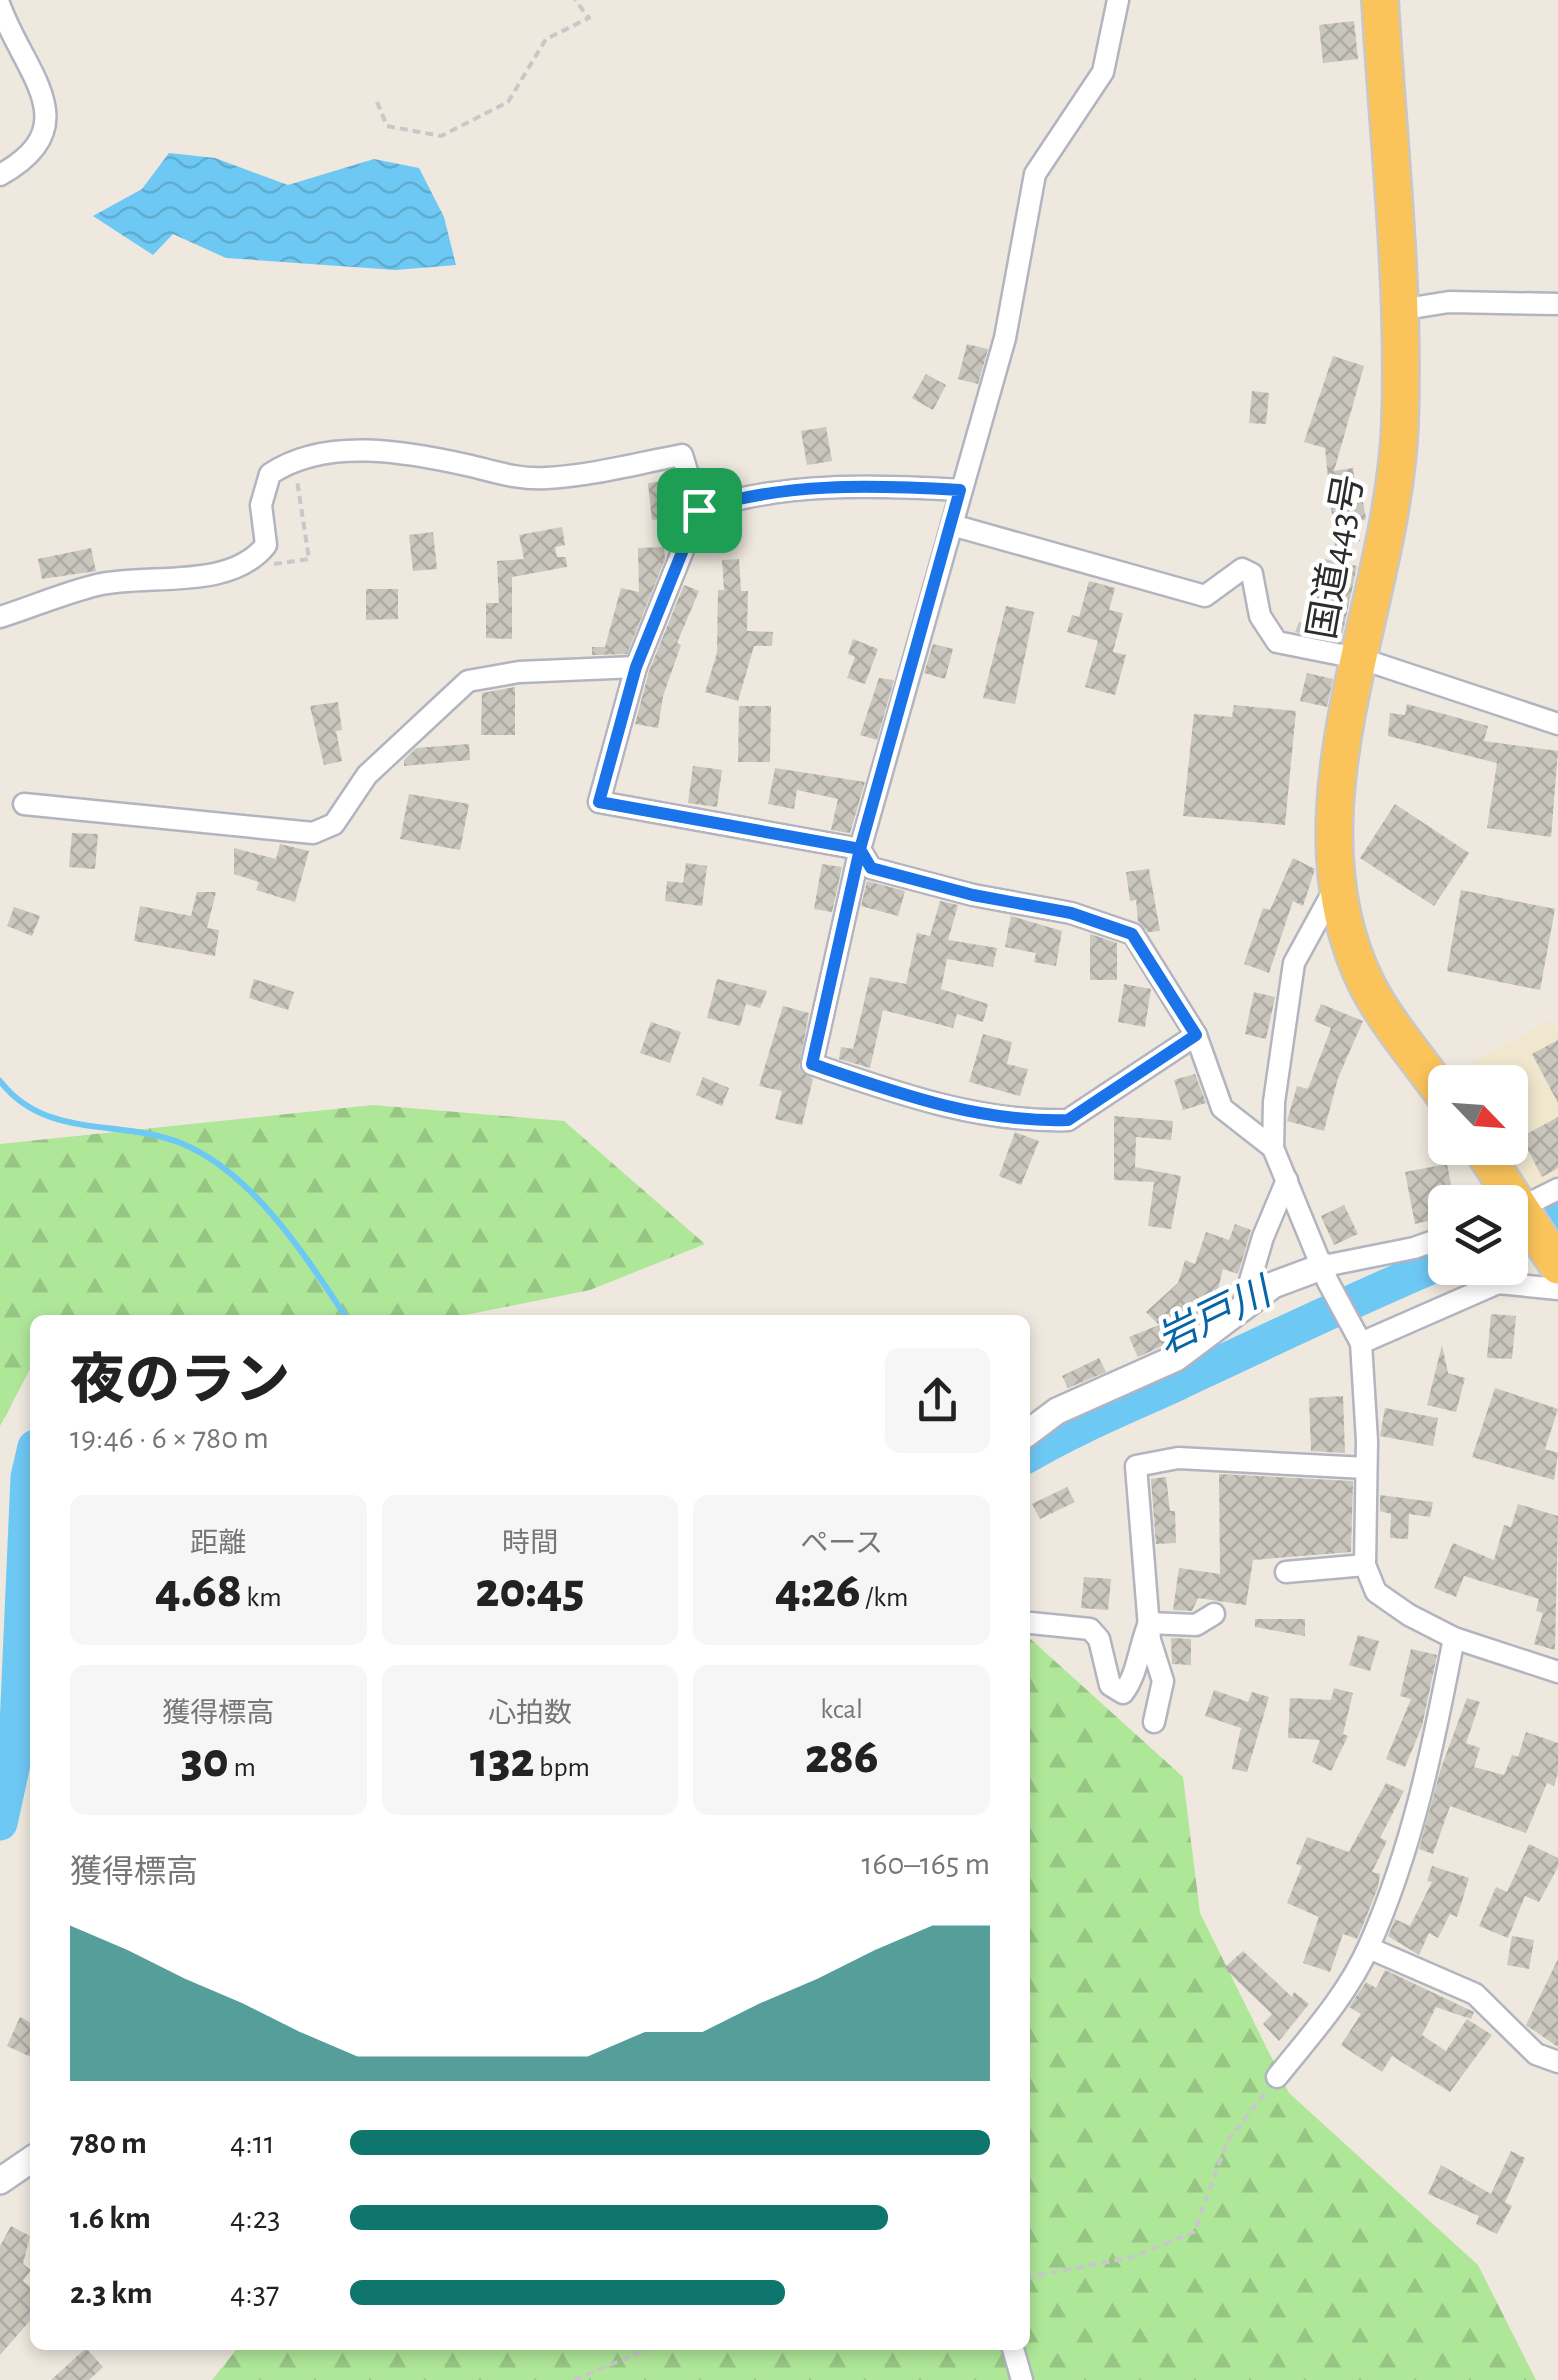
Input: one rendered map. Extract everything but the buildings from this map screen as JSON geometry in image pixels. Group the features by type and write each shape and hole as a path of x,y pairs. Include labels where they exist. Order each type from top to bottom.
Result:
{"highway":[{"name":"国道443号","path":"1380,0 1399,310 1400,423 1391,521 1336,783 1331,841 1335,888 1368,986 1428,1072"},
{"path":"1528,1226 1558,1266"}],"street":[{"path":"1118,0 1103,72 1036,174 1005,338 860,849 812,1064 920,1102 1044,1121 1068,1120 1196,1035"},
{"path":"0,6 12,40 44,95 48,111 47,130 34,150 0,176"},
{"path":"1399,310 1449,302 1558,304"},
{"path":"0,617 99,585 210,574 254,560 266,544 261,505 270,474 287,462 319,454 371,452 430,458 513,477 546,478 682,456 699,510 636,667 599,802 860,849 871,868 973,895 1071,913 1132,934 1196,1035 1222,1108 1274,1148"},
{"path":"699,510 732,499 866,485 960,490"},
{"path":"952,525 1205,596 1242,568 1252,574 1260,616 1277,642 1362,659 1558,724"},
{"path":"24,804 313,833 334,824 367,775 468,681 519,672 636,667"},
{"path":"1335,888 1294,963 1274,1102 1274,1148 1326,1274 1361,1344 1365,1565 1376,1592 1408,1616 1454,1638 1558,1672"},
{"path":"1242,1308 1263,1237 1288,1180"},
{"path":"1528,1204 1558,1189"},
{"path":"1030,1431 1057,1411 1176,1358 1273,1286 1428,1243"},
{"path":"1361,1344 1498,1283 1558,1288"},
{"path":"1154,1722 1162,1681 1150,1623 1136,1466 1178,1458 1366,1468"},
{"path":"1286,1572 1365,1565"},
{"path":"1150,1623 1196,1625 1214,1614"},
{"path":"1031,1624 1090,1629 1099,1639 1110,1685 1124,1693 1133,1680 1136,1652 1150,1623"},
{"path":"1277,2077 1326,2017 1369,1948 1427,1781 1454,1638"},
{"path":"1369,1948 1475,1994 1536,2054 1558,2062"},
{"path":"0,2181 30,2160"},
{"path":"1013,2350 1022,2380"}],"path":[{"path":"377,102 386,126 441,136 508,102 546,39 589,18 575,0"},
{"path":"1030,2277 1132,2258 1194,2232 1227,2142 1277,2077"},
{"path":"574,2380 645,2350"}],"shaded area":[{"path":"1551,1020 1558,1032 1558,1179 1532,1193 1511,1165 1528,1165 1528,1065 1466,1065"}],"green space":[{"path":"373,1105 564,1121 705,1244 590,1290 465,1315 30,1315 30,1369 0,1426 0,1144"},
{"path":"1030,1639 1183,1777 1200,1913 1289,2093 1478,2265 1536,2380 212,2380 236,2350 1030,2350"}],"water":[{"path":"169,153 215,158 288,185 374,159 419,168 444,217 456,265 396,270 226,258 173,234 153,255 93,216 142,189"}],"waterway":[{"path":"0,1081 19,1100 39,1112 85,1125 159,1136 209,1158 233,1175 276,1220 345,1315"},
{"name":"岩戸川","path":"1528,1225 1558,1211"},
{"name":"岩戸川","path":"1030,1454 1100,1418 1428,1268"},
{"path":"0,1823 16,1750 30,1468"}],"route":[{"path":"699,510 636,667 599,802 860,849 871,868 973,895 1071,913 1132,934 1196,1035 1068,1120 1044,1121 920,1102 812,1064 860,849 960,490 866,485 732,499 699,510"}]}
